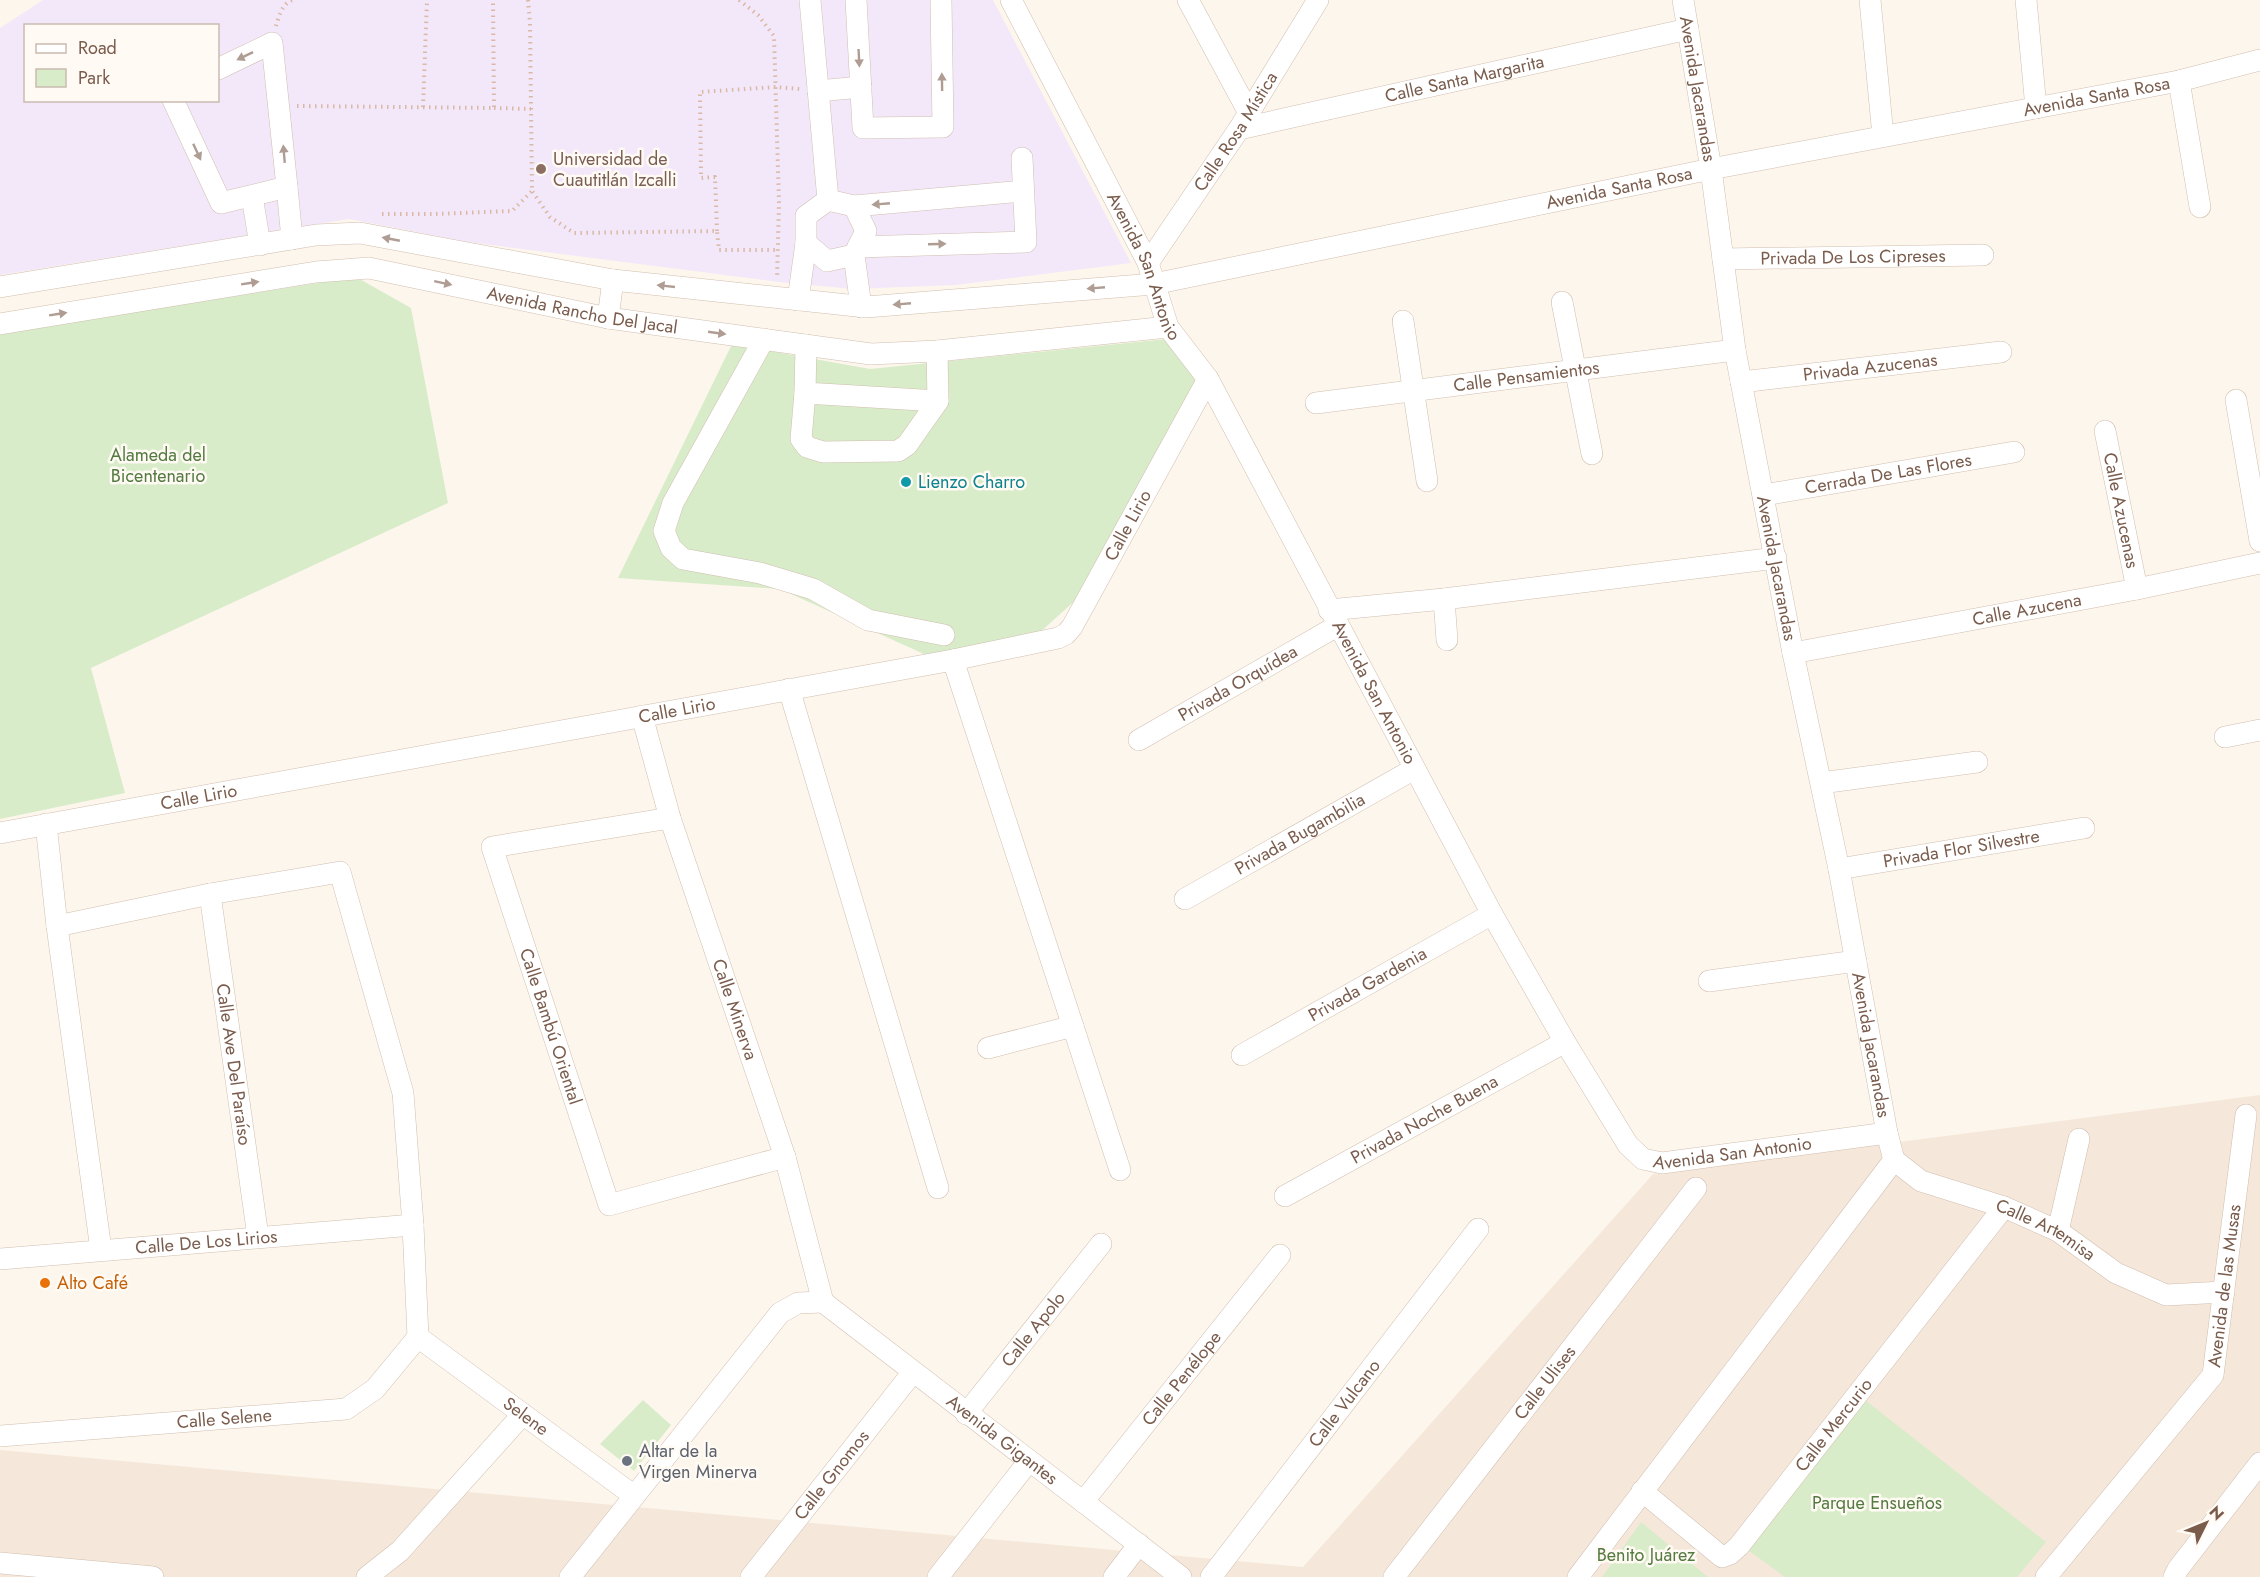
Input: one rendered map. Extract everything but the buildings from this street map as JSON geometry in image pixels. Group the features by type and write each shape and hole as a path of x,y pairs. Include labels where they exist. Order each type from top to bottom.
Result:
{"street":[{"path":"810,0 828,200"},
{"path":"856,0 862,128 943,128 941,0"},
{"name":"Avenida San Antonio","path":"1011,0 1148,263 1168,327 1208,379 1492,914 1565,1042 1628,1145 1643,1159 1662,1163 1887,1133"},
{"path":"1188,0 1244,121"},
{"name":"Calle Rosa Mística","path":"1148,263 1244,121 1318,0"},
{"name":"Avenida Jacarandas","path":"1683,0 1712,169 1735,350 1793,653 1839,869 1887,1133"},
{"path":"1870,0 1883,136"},
{"path":"2026,0 2036,108"},
{"name":"Calle Santa Margarita","path":"1244,121 1688,29"},
{"path":"219,69 272,43 292,239"},
{"name":"Avenida Santa Rosa","path":"1154,284 1712,169 2179,81 2260,60"},
{"path":"2179,81 2200,207"},
{"path":"818,91 861,87"},
{"path":"174,102 221,203 287,187"},
{"path":"806,243 827,261 856,251 1026,242 1022,158"},
{"path":"788,299 806,243 806,216 828,200 854,206 1023,191"},
{"path":"252,196 260,244"},
{"path":"854,206 866,231 856,251 861,307"},
{"name":"Avenida Rancho Del Jacal","path":"0,288 315,235 360,233 613,280 861,307 1154,284"},
{"name":"Privada De Los Cipreses","path":"1723,259 1983,255"},
{"name":"Avenida Rancho Del Jacal","path":"0,324 316,272 369,268 608,318 871,354 937,351 1168,327"},
{"path":"608,318 613,280"},
{"path":"1562,302 1592,454"},
{"path":"1403,321 1427,481"},
{"path":"764,339 673,503 664,531 671,548 683,559 760,573 813,589 868,620 944,635"},
{"path":"806,345 801,439 807,447 823,452 898,451 907,446 938,401 937,351"},
{"name":"Calle Pensamientos","path":"1316,402 1735,350"},
{"name":"Privada Azucenas","path":"1741,382 2001,352"},
{"name":"Calle Lirio","path":"0,833 953,660 1058,638 1072,627 1208,379"},
{"path":"805,393 938,401"},
{"path":"2236,400 2260,541"},
{"name":"Calle Azucenas","path":"2105,430 2138,589"},
{"name":"Cerrada De Las Flores","path":"1764,495 2014,452"},
{"path":"1333,618 1444,599 1776,558"},
{"name":"Calle Azucena","path":"1793,653 2138,589 2260,563"},
{"path":"1444,599 1447,640"},
{"name":"Privada Orquídea","path":"1140,740 1333,618"},
{"path":"953,660 1120,1170"},
{"path":"789,690 938,1188"},
{"name":"Calle Minerva","path":"642,716 670,818 785,1158 823,1302"},
{"path":"2225,737 2260,730"},
{"path":"1821,783 1977,762"},
{"name":"Privada Bugambilia","path":"1185,899 1414,769"},
{"name":"Calle Bambú Oriental","path":"670,818 492,847 609,1205 785,1158"},
{"path":"46,824 57,926 101,1250"},
{"name":"Privada Flor Silvestre","path":"1839,869 2084,828"},
{"path":"57,926 210,894 340,872 403,1093 413,1225 418,1336"},
{"name":"Calle Ave Del Paraíso","path":"210,894 258,1237"},
{"name":"Privada Gardenia","path":"1242,1054 1492,914"},
{"path":"1710,981 1856,961"},
{"path":"988,1048 1073,1026"},
{"name":"Privada Noche Buena","path":"1285,1196 1565,1042"},
{"name":"Avenida de las Musas","path":"2046,1577 2213,1375 2224,1292 2250,1180 2246,1115"},
{"path":"1578,1577 1894,1160 1887,1133"},
{"path":"2058,1231 2079,1139"},
{"name":"Calle Artemisa","path":"1894,1160 1921,1181 2004,1207 2058,1231 2116,1273 2166,1295 2224,1292"},
{"name":"Calle Ulises","path":"1394,1577 1696,1188"},
{"name":"Calle Mercurio","path":"1642,1491 1722,1557 1730,1554 1739,1546 2004,1207"},
{"name":"Calle De Los Lirios","path":"0,1259 413,1225"},
{"name":"Calle Vulcano","path":"1211,1577 1478,1229"},
{"name":"Calle Apolo","path":"966,1414 1101,1244"},
{"name":"Calle Penélope","path":"1083,1502 1280,1256"},
{"path":"570,1577 780,1313 798,1303 823,1302"},
{"name":"Avenida Gigantes","path":"823,1302 1181,1577"},
{"name":"Selene","path":"418,1336 633,1495"},
{"name":"Calle Selene","path":"0,1436 346,1409 375,1389 418,1336"},
{"name":"Calle Gnomos","path":"751,1577 913,1372"},
{"path":"367,1577 400,1551 523,1414"},
{"path":"938,1577 1029,1461"},
{"path":"2174,1577 2260,1463"},
{"path":"1114,1577 1139,1544"},
{"path":"0,1563 153,1577"}],"path":[{"path":"272,43 279,15 286,2 292,0"},
{"path":"423,107 427,0"},
{"path":"493,0 494,108"},
{"path":"528,0 532,191 550,217 574,233 717,231"},
{"path":"739,0 758,15 774,36 779,203 777,250 788,299"},
{"path":"775,87 700,92 701,178 715,177 719,250 777,250"},
{"path":"279,107 306,105 531,109"},
{"path":"378,214 512,211 532,191"}],"shaded area":[{"name":"Universidad de Cuautitlán Izcalli","path":"43,0 993,0 1131,263 955,285 852,289 779,282 468,242 349,219 0,275 0,28"},
{"path":"2260,1095 2260,1577 0,1577 0,1450 1303,1567 1653,1174"}],"green space":[{"name":"Alameda del Bicentenario","path":"356,277 411,308 448,503 91,668 125,793 0,819 0,333"},
{"name":"Lienzo Charro","path":"1167,339 1201,385 1090,587 1037,635 935,659 780,589 618,578 732,344 870,369"},
{"path":"643,1400 671,1425 634,1471 600,1444"},
{"name":"Parque Ensueños","path":"1865,1400 2046,1542 2017,1577 1785,1577 1748,1550"},
{"name":"Benito Juárez","path":"1641,1522 1704,1574 1708,1577 1602,1577"}],"place":[{"name":"Universidad de Cuautitlán Izcalli","path":"541,169"},
{"name":"Lienzo Charro","path":"906,482"},
{"name":"Alto Café","path":"45,1283"},
{"name":"Altar de la Virgen Minerva","path":"627,1461"}]}
